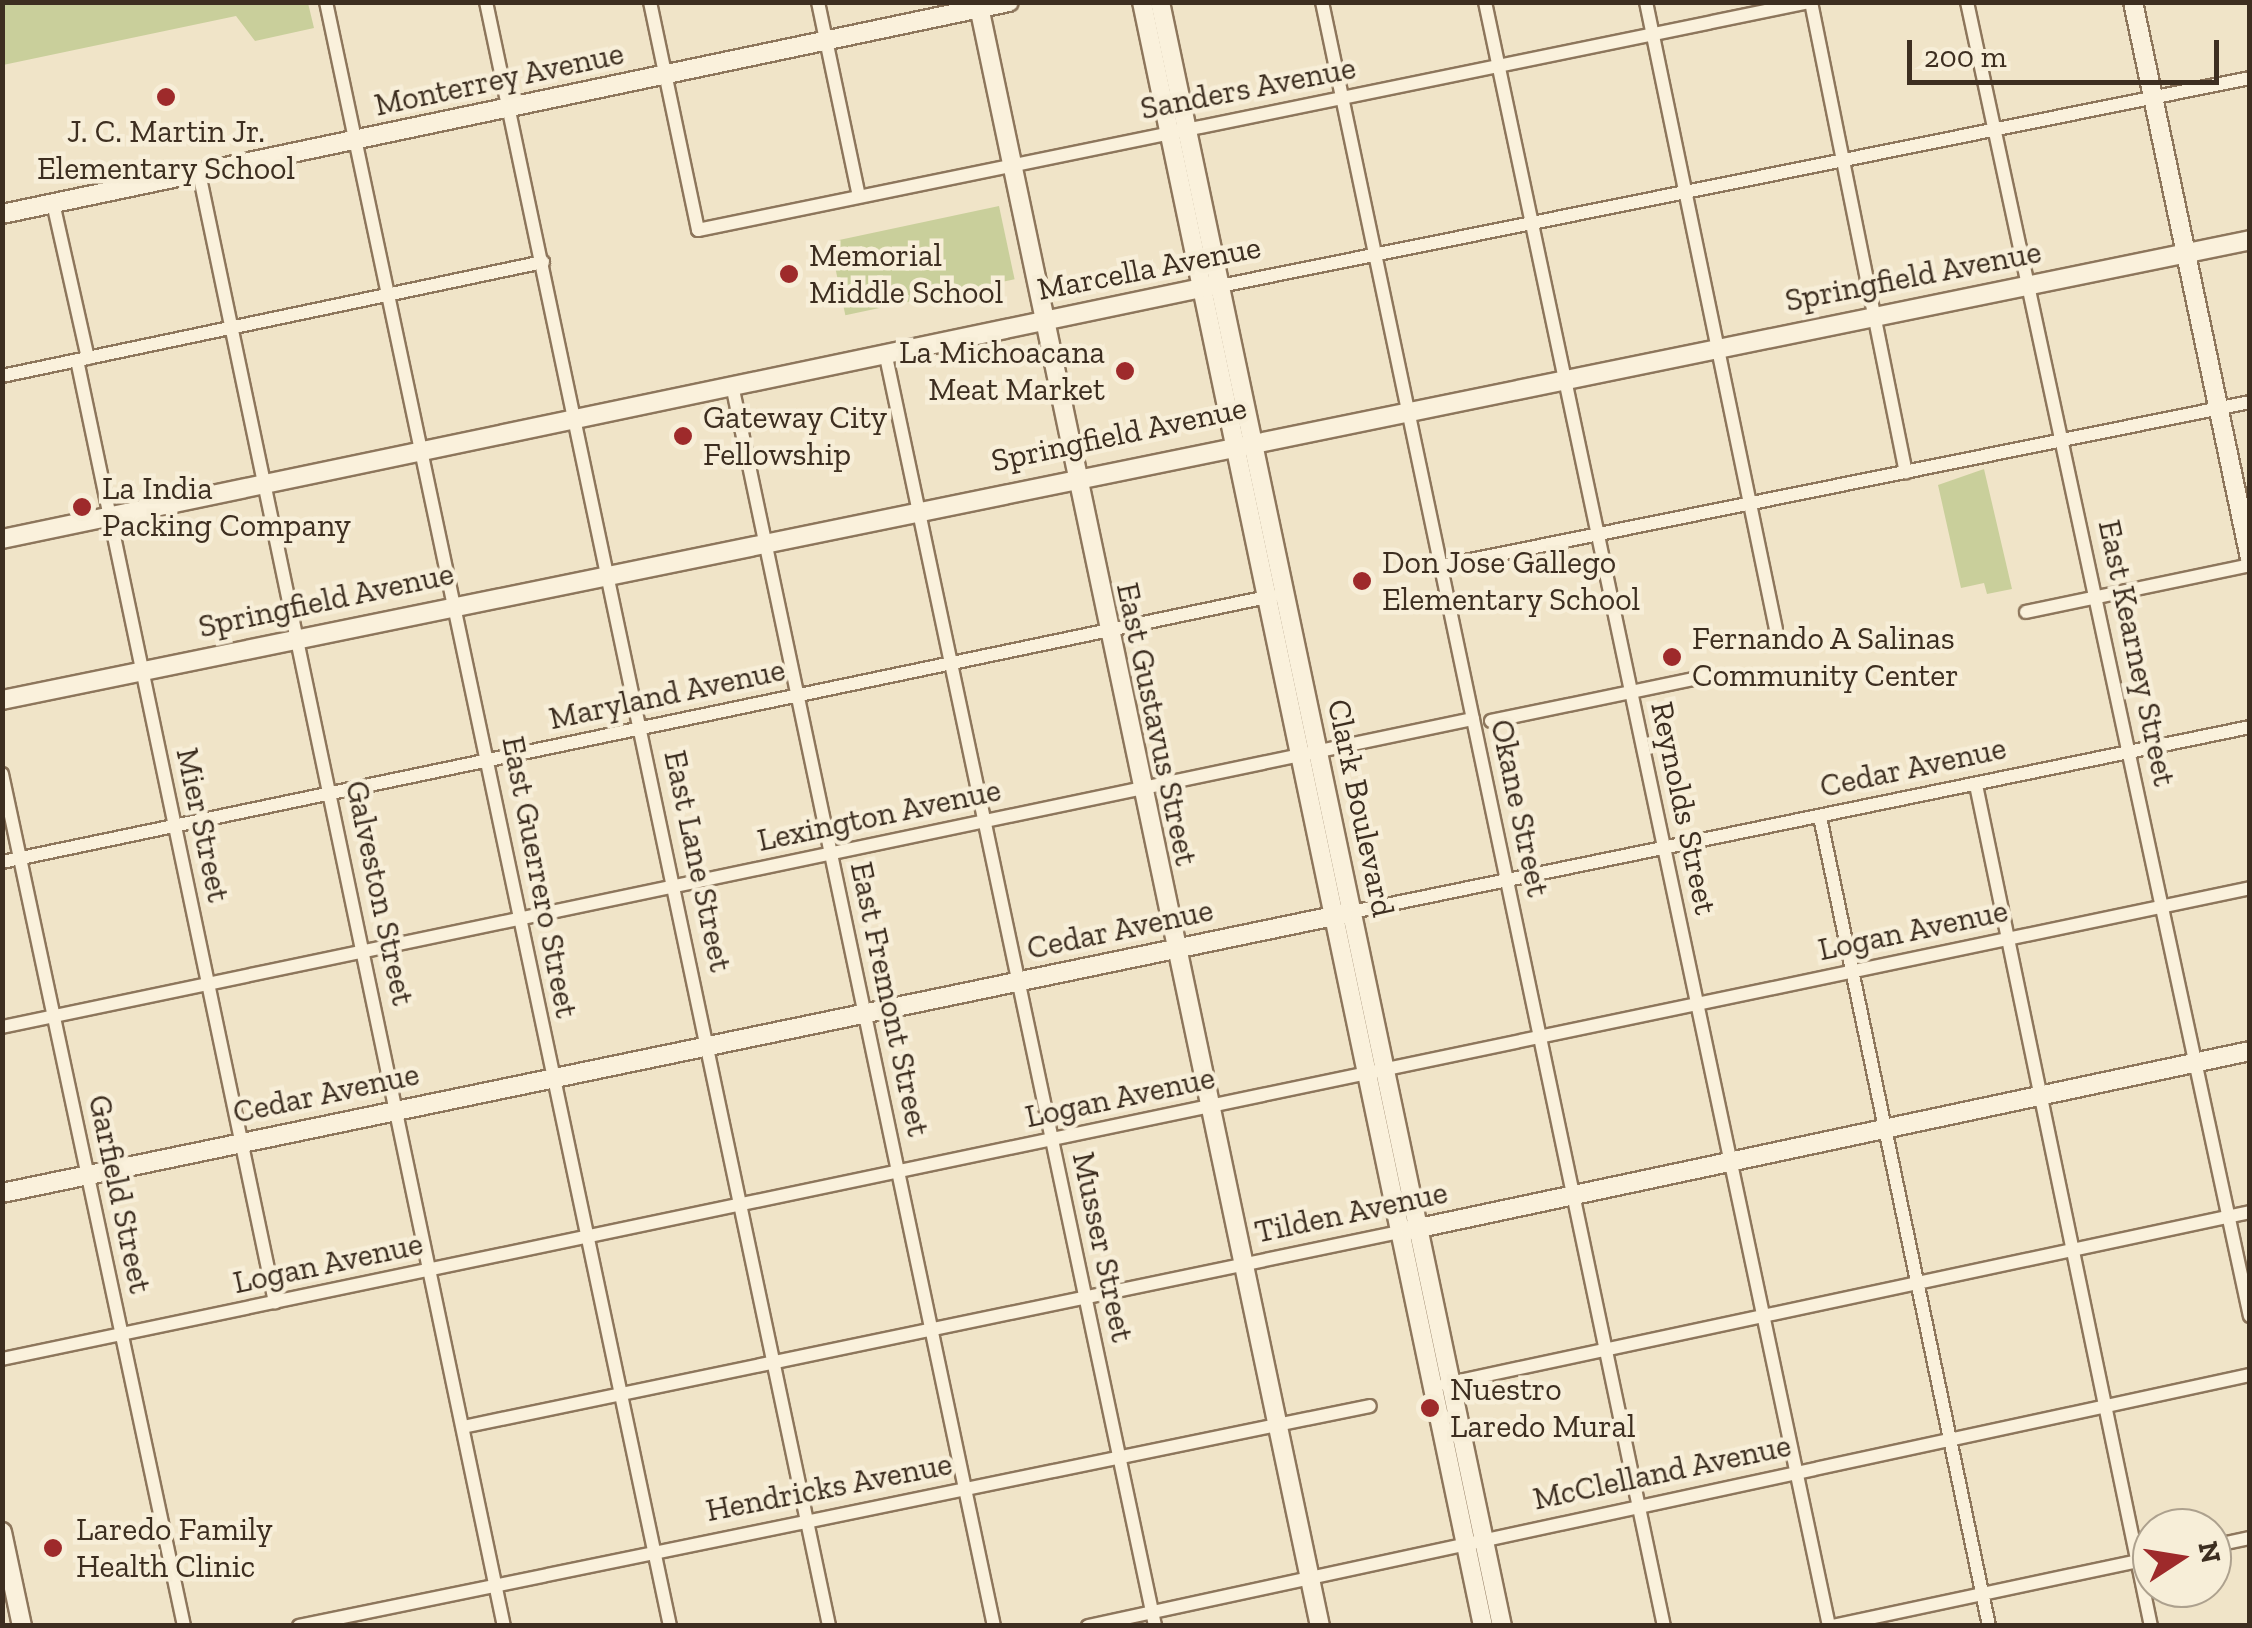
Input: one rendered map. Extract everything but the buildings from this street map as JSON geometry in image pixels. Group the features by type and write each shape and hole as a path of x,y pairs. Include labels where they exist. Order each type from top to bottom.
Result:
{"street":[{"name":"East Guerrero Street","path":"326,2 670,1626"},
{"name":"East Lane Street","path":"486,2 610,571 829,1626"},
{"path":"650,2 665,74"},
{"path":"818,2 859,196"},
{"name":"Monterrey Avenue","path":"2,214 1009,2"},
{"name":"Clark Boulevard","path":"1142,2 1178,129"},
{"name":"Clark Boulevard","path":"1160,2 1178,129 1242,439 1442,1384 1484,1538 1502,1626"},
{"name":"Okane Street","path":"1322,2 1664,1626"},
{"name":"Reynolds Street","path":"1485,2 1831,1626"},
{"path":"1646,2 1776,630"},
{"path":"1810,2 1906,472"},
{"name":"Sanders Avenue","path":"665,74 698,230 1810,2"},
{"name":"East Kearney Street","path":"1967,2 2250,1316"},
{"path":"2026,612 2250,561 2132,2"},
{"name":"East Gustavus Street","path":"978,6 1106,630 1320,1626"},
{"name":"Marcella Avenue","path":"2,539 1042,318 2250,78"},
{"name":"Galveston Street","path":"200,173 504,1626"},
{"name":"Mier Street","path":"53,204 109,516 275,1302"},
{"name":"Springfield Avenue","path":"2,700 1242,439 2250,240"},
{"path":"2,376 542,262"},
{"name":"Musser Street","path":"885,352 1153,1619"},
{"name":"East Fremont Street","path":"732,384 994,1626"},
{"path":"1441,566 2250,402"},
{"name":"Maryland Avenue","path":"2,862 1275,595"},
{"path":"1491,720 1708,676"},
{"name":"Lexington Avenue","path":"2,1027 1473,719"},
{"name":"Cedar Avenue","path":"2,1193 397,1108 2250,728"},
{"name":"Garfield Street","path":"2,774 184,1626"},
{"path":"1976,786 2132,1538"},
{"path":"1820,817 1989,1626"},
{"name":"Logan Avenue","path":"2,1359 2250,888"},
{"name":"Tilden Avenue","path":"463,1427 2250,1051"},
{"path":"1442,1384 2250,1212"},
{"name":"McClelland Avenue","path":"1088,1626 1153,1619 1310,1580 1467,1548 1484,1538 2250,1375"},
{"name":"Clark Boulevard","path":"1442,1384 1483,1626"},
{"name":"Hendricks Avenue","path":"298,1626 344,1621 654,1550 1370,1406"},
{"path":"2,1532 22,1626"},
{"path":"1831,1626 2132,1562"}],"green space":[{"path":"2,3 308,3 314,28 255,41 236,16 3,65"},
{"path":"999,206 1015,279 845,315 830,242"},
{"path":"1984,469 2012,589 1987,594 1984,583 1961,588 1938,485"}],"place":[{"name":"J. C. Martin Jr. Elementary School","path":"166,97"},
{"name":"Memorial Middle School","path":"789,274"},
{"name":"La Michoacana Meat Market","path":"1125,371"},
{"name":"Gateway City Fellowship","path":"683,436"},
{"name":"La India Packing Company","path":"82,507"},
{"name":"Don Jose Gallego Elementary School","path":"1362,581"},
{"name":"Fernando A Salinas Community Center","path":"1672,657"},
{"name":"Nuestro Laredo Mural","path":"1430,1408"},
{"name":"Laredo Family Health Clinic","path":"53,1548"}]}
